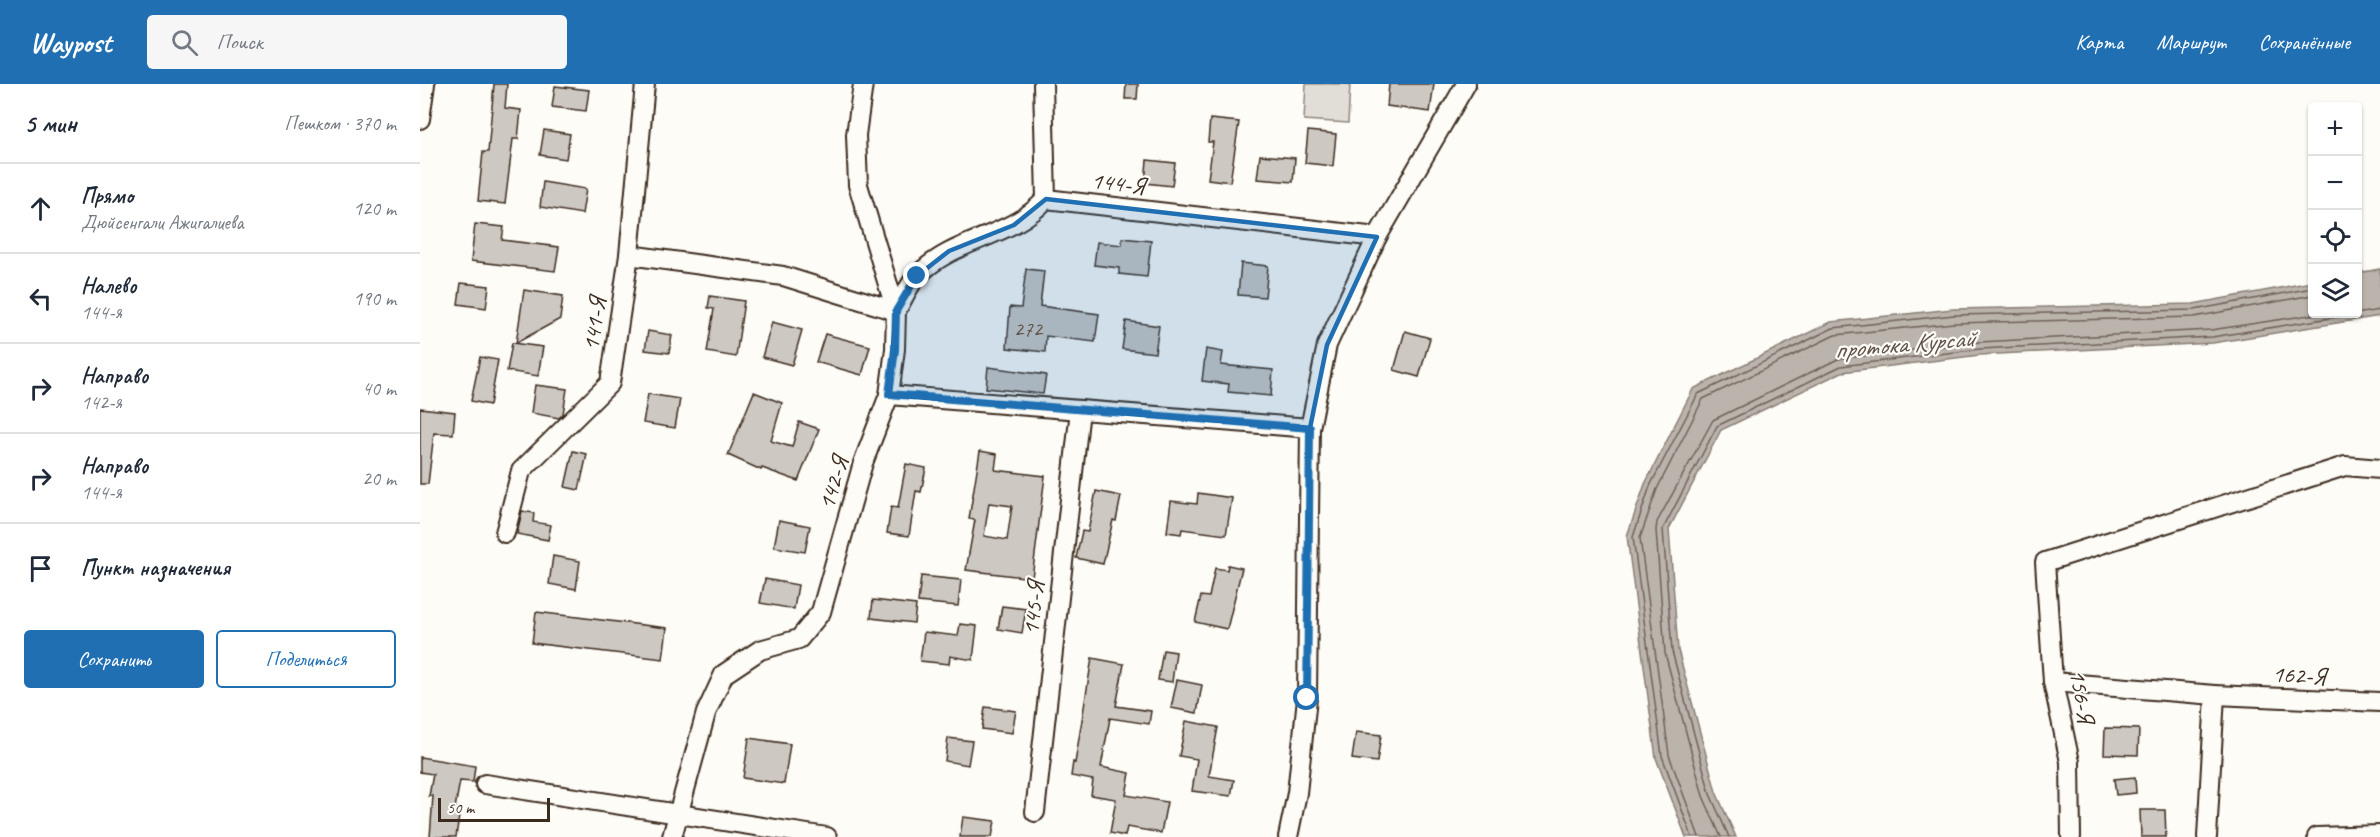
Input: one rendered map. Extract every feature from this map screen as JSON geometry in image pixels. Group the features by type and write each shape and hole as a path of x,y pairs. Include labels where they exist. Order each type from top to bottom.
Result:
{"street":[{"path":"420,119 425,84"},
{"name":"141-Я","path":"505,533 521,471 610,383 629,255 645,84"},
{"name":"142-Я","path":"672,837 706,713 724,674 760,650 799,639 821,612 863,463 889,394 895,350 896,311 858,185 856,135 863,84"},
{"path":"629,255 783,276 896,311 917,276 949,251 1014,225 1035,211 1046,199 1043,84"},
{"path":"1288,837 1297,793 1307,698 1310,428 1327,345 1377,237 1466,84"},
{"name":"144-Я","path":"1046,199 1377,237"},
{"path":"889,394 1310,428"},
{"name":"145-Я","path":"1035,812 1080,410"},
{"name":"156-Я","path":"2071,837 2070,762 2053,682 2044,562 2344,466 2380,469"},
{"name":"162-Я","path":"2053,682 2215,695 2380,702"},
{"path":"2207,837 2215,695"},
{"path":"485,784 827,837"},
{"path":"2317,837 2380,835"}],"highlighted area":[{"path":"1046,199 1377,237 1327,345 1310,428 889,395 896,311 917,276 949,251 1014,225"}],"shaded area":[{"path":"1306,84 1350,84 1348,123 1304,120"}],"water":[{"name":"протока Курсай","path":"2380,269 2380,316 2213,343 1980,355 1842,372 1721,430 1669,529 1678,650 1716,792 1736,837 1686,837 1656,758 1627,536 1645,484 1693,389 1831,322 1953,309 2193,304 2308,283 2308,318 2362,318 2362,272"}],"building":[{"path":"494,84 507,84 505,108 521,110 518,139 513,139 505,204 478,201 483,152 488,152"},
{"path":"1126,84 1138,84 1137,99 1125,99"},
{"path":"1389,84 1434,84 1430,112 1387,106"},
{"path":"555,86 589,90 586,111 552,107"},
{"path":"1210,119 1239,122 1230,182 1208,179 1213,142 1208,142"},
{"path":"544,130 570,134 566,159 540,155"},
{"path":"1308,131 1336,134 1333,166 1305,163"},
{"path":"1260,155 1295,158 1293,182 1257,179"},
{"path":"1147,160 1175,163 1172,186 1145,183"},
{"path":"543,182 586,189 582,214 540,207"},
{"path":"475,224 504,227 502,240 559,247 555,271 471,261"},
{"path":"1122,238 1151,241 1147,277 1119,274 1119,268 1094,265 1097,242 1122,245"},
{"path":"1241,263 1268,266 1265,297 1238,295"},
{"path":"1026,269 1044,271 1040,306 1099,314 1095,342 1046,336 1045,352 1007,348 1010,307 1021,308"},
{"path":"461,283 489,286 486,308 458,304"},
{"path":"524,290 563,296 560,319 516,343"},
{"path":"710,296 744,301 736,357 707,352 714,309 708,308"},
{"path":"1126,321 1159,326 1155,353 1122,349"},
{"path":"772,322 802,330 792,365 762,357"},
{"path":"648,331 672,335 669,353 645,350"},
{"path":"1405,331 1430,338 1419,377 1394,370"},
{"path":"825,334 870,346 862,375 816,362"},
{"path":"512,343 543,347 538,376 507,371"},
{"path":"1206,349 1223,352 1221,365 1273,370 1271,396 1228,392 1229,384 1202,381"},
{"path":"480,357 498,360 490,405 471,401"},
{"path":"988,367 1046,375 1043,394 986,388"},
{"path":"535,385 567,389 563,414 559,418 531,413"},
{"path":"754,392 782,403 771,441 792,447 799,422 819,429 798,481 762,468 761,470 728,455"},
{"path":"648,394 680,399 675,428 643,423"},
{"path":"420,408 455,412 453,434 434,433 428,484 420,484"},
{"path":"573,451 587,454 579,490 565,487"},
{"path":"980,451 997,454 995,470 1045,476 1032,578 966,570 975,520 969,519","holes":["989,503 1012,506 1007,540 984,536"]},
{"path":"906,464 926,468 921,492 916,491 909,536 887,533 891,507 898,508"},
{"path":"1096,491 1121,496 1103,564 1076,558 1082,531 1088,532"},
{"path":"1198,493 1232,498 1226,535 1182,529 1181,534 1167,532 1171,501 1197,504"},
{"path":"522,511 534,513 533,522 551,525 548,540 517,534"},
{"path":"779,520 810,526 805,552 774,547"},
{"path":"553,556 580,561 576,589 549,584"},
{"path":"1228,565 1242,568 1227,629 1195,622 1201,596 1209,597 1215,568 1227,570"},
{"path":"921,576 961,580 958,606 918,602"},
{"path":"765,579 798,585 794,609 760,603"},
{"path":"873,600 916,605 914,623 871,618"},
{"path":"1002,606 1026,609 1022,633 998,629"},
{"path":"536,612 667,628 663,659 532,643"},
{"path":"960,624 977,626 973,660 950,656 949,664 920,661 924,632 958,636"},
{"path":"1163,650 1176,652 1172,682 1158,680"},
{"path":"1092,658 1124,664 1116,706 1151,711 1149,724 1110,718 1101,767 1130,773 1126,795 1167,802 1161,833 1127,827 1125,836 1110,833 1116,799 1091,795 1093,780 1071,776"},
{"path":"1177,680 1202,685 1197,713 1171,708"},
{"path":"985,707 1016,711 1012,733 982,729"},
{"path":"1186,721 1218,727 1209,776 1234,780 1231,796 1192,791 1197,759 1179,756"},
{"path":"2105,728 2139,729 2138,755 2104,754"},
{"path":"1356,732 1381,735 1377,762 1352,759"},
{"path":"749,738 790,744 784,784 743,778"},
{"path":"948,738 972,741 968,765 945,761"},
{"path":"420,757 475,766 473,782 460,781 455,808 460,809 456,837 430,837 433,796 429,796 433,774 420,772"},
{"path":"2135,777 2136,793 2116,795 2114,779"},
{"path":"2140,810 2165,810 2166,837 2141,837"},
{"path":"963,817 995,821 992,837 960,837"}],"route":[{"path":"917,276 896,311 895,350 889,394 1310,428 1307,698"}]}
